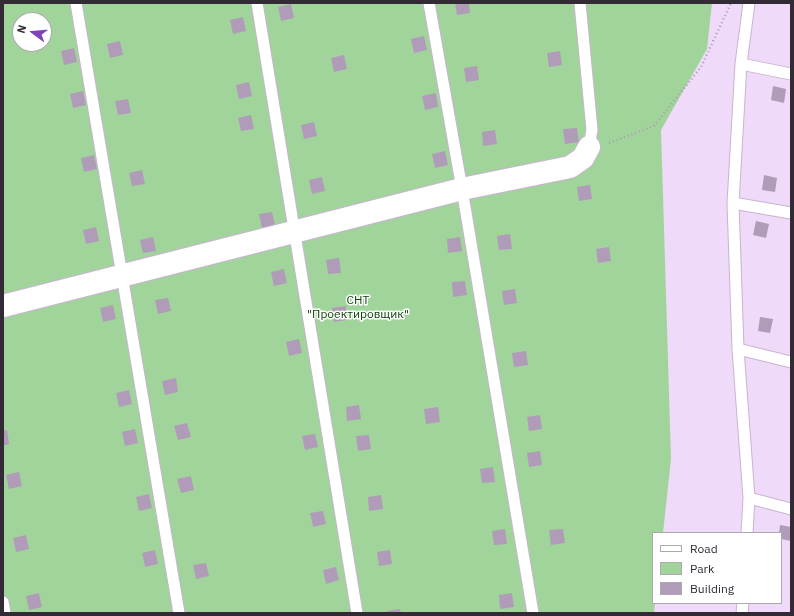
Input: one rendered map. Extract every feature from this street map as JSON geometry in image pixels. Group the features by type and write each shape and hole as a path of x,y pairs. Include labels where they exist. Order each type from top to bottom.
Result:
{"street":[{"path":"3,306 462,189 570,167 583,158 589,147"}],"lane":[{"path":"76,3 179,613"},
{"path":"257,3 357,613"},
{"path":"429,3 462,189 533,613"},
{"path":"580,3 592,130 589,147"},
{"path":"747,532 749,498 738,349 733,203 741,64 749,3"},
{"path":"741,64 791,74"},
{"path":"733,203 791,213"},
{"path":"738,349 791,362"},
{"path":"749,498 791,509"},
{"path":"3,602 5,613"}],"path":[{"path":"589,147 615,141 654,126 701,67 731,3"}],"green space":[{"name":"СНТ \"Проектировщик\"","path":"3,3 712,3 707,49 661,130 671,459 663,532 652,532 652,604 655,604 654,613 3,613"}],"building":[{"path":"455,3 469,3 470,13 457,15"},
{"path":"291,4 294,18 281,21 278,7"},
{"path":"243,17 246,31 233,34 230,20"},
{"path":"424,36 427,50 414,53 411,39"},
{"path":"120,41 123,55 110,58 107,44"},
{"path":"74,48 77,62 64,65 61,51"},
{"path":"560,51 562,65 549,67 547,53"},
{"path":"344,55 347,69 334,72 331,58"},
{"path":"477,66 479,80 466,82 464,68"},
{"path":"249,82 252,96 239,99 236,85"},
{"path":"773,86 786,89 784,103 771,100"},
{"path":"83,91 86,105 73,108 70,94"},
{"path":"436,93 438,107 425,110 422,96"},
{"path":"128,99 131,113 118,115 115,101"},
{"path":"251,115 254,129 241,131 238,118"},
{"path":"314,122 317,136 304,139 301,125"},
{"path":"577,128 579,142 565,144 563,129"},
{"path":"495,130 497,144 483,146 482,132"},
{"path":"445,151 448,165 435,168 432,154"},
{"path":"94,155 97,169 84,172 81,158"},
{"path":"142,170 145,184 132,186 129,173"},
{"path":"764,175 777,178 775,192 762,190"},
{"path":"322,177 325,191 312,194 309,180"},
{"path":"590,185 592,199 579,201 577,187"},
{"path":"272,212 275,225 262,228 259,214"},
{"path":"756,221 769,224 766,238 753,235"},
{"path":"96,227 99,241 86,244 83,230"},
{"path":"510,234 512,249 499,250 497,236"},
{"path":"153,237 156,251 143,253 140,240"},
{"path":"460,237 462,251 448,253 447,239"},
{"path":"609,247 611,261 598,263 596,249"},
{"path":"339,258 341,273 328,274 326,260"},
{"path":"284,269 287,283 274,286 271,272"},
{"path":"465,281 467,295 453,297 452,282"},
{"path":"515,289 517,303 504,305 502,291"},
{"path":"168,298 171,311 158,314 155,300"},
{"path":"113,305 116,319 103,322 100,308"},
{"path":"346,306 347,320 334,322 332,308"},
{"path":"760,317 773,319 770,333 758,331"},
{"path":"299,339 302,353 289,356 286,342"},
{"path":"526,351 528,365 514,367 512,353"},
{"path":"176,378 178,392 165,395 162,381"},
{"path":"129,390 132,404 119,407 116,393"},
{"path":"359,405 361,419 347,421 346,407"},
{"path":"438,407 440,422 426,424 424,409"},
{"path":"540,415 542,429 529,431 527,417"},
{"path":"187,423 191,437 178,440 174,426"},
{"path":"135,429 138,443 125,446 122,432"},
{"path":"7,430 9,444 3,446 3,431"},
{"path":"315,434 318,447 305,450 302,436"},
{"path":"369,435 371,449 358,451 356,436"},
{"path":"540,451 542,465 529,467 527,453"},
{"path":"493,467 495,482 482,483 480,469"},
{"path":"19,472 22,486 9,489 6,475"},
{"path":"191,476 194,490 181,493 177,479"},
{"path":"149,494 152,508 139,511 136,497"},
{"path":"381,495 383,509 369,511 368,497"},
{"path":"323,511 326,524 313,527 310,513"},
{"path":"780,525 791,527 791,541 782,539 782,532 779,532"},
{"path":"505,529 507,544 494,545 492,531"},
{"path":"563,529 565,543 551,545 549,530"},
{"path":"26,535 29,549 16,552 13,538"},
{"path":"155,550 158,564 145,567 142,553"},
{"path":"390,550 392,564 379,566 377,552"},
{"path":"206,563 209,576 196,579 193,565"},
{"path":"336,567 339,580 326,584 323,570"},
{"path":"39,593 42,607 29,610 26,596"},
{"path":"512,593 514,607 500,609 499,595"},
{"path":"400,609 401,613 387,613 387,611"}]}
